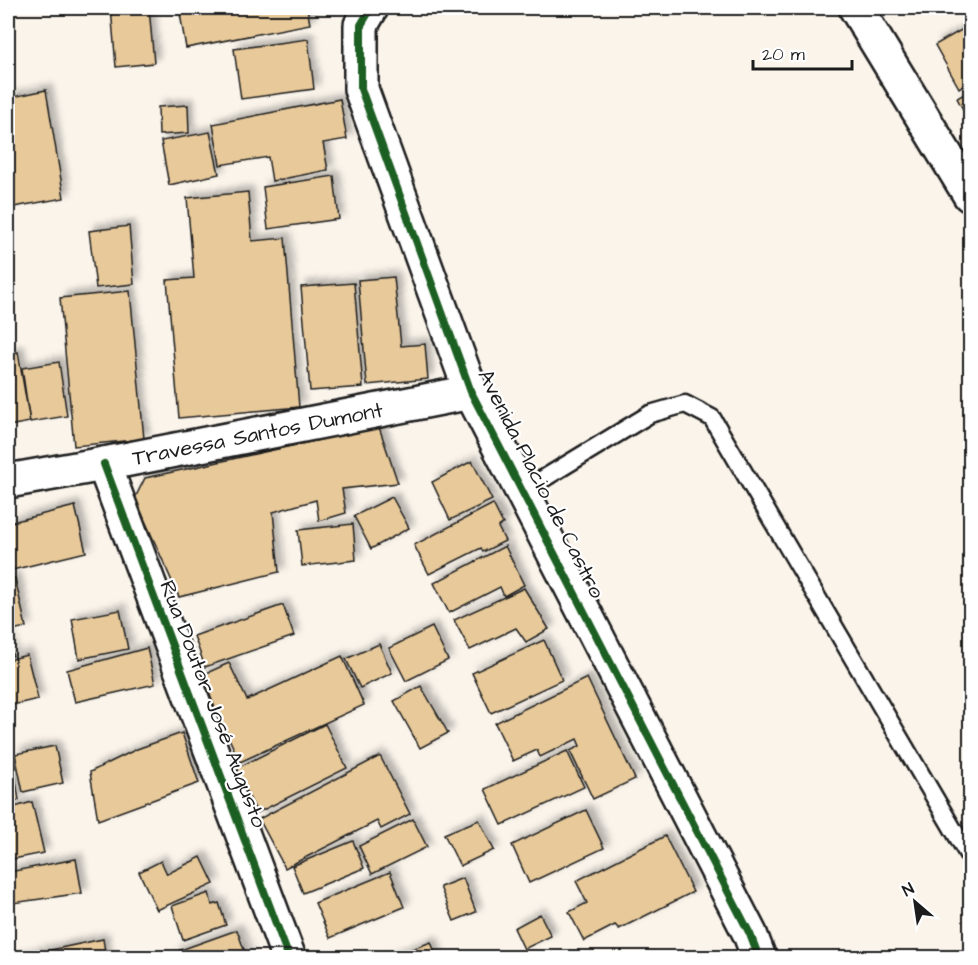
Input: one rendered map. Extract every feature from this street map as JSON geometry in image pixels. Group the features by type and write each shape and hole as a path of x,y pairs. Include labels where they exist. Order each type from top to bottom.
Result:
{"street":[{"name":"Avenida Placio de Castro","path":"372,8 361,25 361,89 471,392 750,934 759,957"},
{"path":"856,8 970,195"},
{"name":"Travessa Santos Dumont","path":"8,480 104,464 471,392"},
{"name":"Rua Doutor José Augusto","path":"104,464 290,957"}],"lane":[{"path":"523,490 650,414 685,404 712,418 970,858"}],"building":[{"path":"111,8 149,8 154,63 116,67"},
{"path":"179,8 307,8 310,24 186,48"},
{"path":"970,25 970,81 959,88 935,45"},
{"path":"308,39 314,89 241,99 234,49"},
{"path":"46,90 64,198 8,208 8,98"},
{"path":"970,91 970,123 957,98"},
{"path":"340,99 347,139 323,143 328,170 272,181 268,157 220,165 213,124"},
{"path":"188,105 189,133 159,135 158,107"},
{"path":"210,132 219,174 169,185 161,141"},
{"path":"334,176 339,219 268,229 263,187"},
{"path":"248,192 252,241 285,238 299,407 179,418 167,280 194,278 187,198"},
{"path":"129,226 134,284 96,288 89,231"},
{"path":"394,277 401,346 425,344 428,379 367,385 358,280"},
{"path":"354,283 363,387 310,391 301,287"},
{"path":"130,291 144,439 74,446 60,298"},
{"path":"18,352 30,422 8,426 8,354"},
{"path":"59,362 67,416 30,422 22,368"},
{"path":"379,427 398,483 342,489 346,513 319,521 316,500 273,512 279,572 179,597 135,498 145,478"},
{"path":"472,461 492,500 450,520 432,482"},
{"path":"392,497 409,528 371,549 354,516"},
{"path":"493,504 503,524 498,527 505,541 483,552 481,548 429,574 414,545"},
{"path":"75,506 86,552 8,571 8,523"},
{"path":"353,524 356,560 302,566 298,530"},
{"path":"505,546 524,585 504,596 500,587 449,613 434,583"},
{"path":"15,578 26,627 8,631 8,579"},
{"path":"524,588 549,629 526,642 516,628 470,650 454,620"},
{"path":"283,605 294,636 205,667 194,636"},
{"path":"120,610 128,649 79,659 72,619"},
{"path":"432,627 448,660 406,681 389,648"},
{"path":"8,636 13,656 8,657"},
{"path":"544,640 562,680 491,713 472,673"},
{"path":"379,644 392,673 360,688 346,659"},
{"path":"147,648 155,684 75,702 67,670"},
{"path":"27,655 38,699 8,706 8,660"},
{"path":"342,656 364,705 240,762 200,676 229,663 247,700"},
{"path":"587,678 635,779 593,799 570,751 580,746 577,739 540,757 537,750 513,761 495,723"},
{"path":"421,686 448,733 420,748 394,701"},
{"path":"325,724 347,768 257,813 235,769"},
{"path":"182,733 199,783 98,820 90,772 137,749"},
{"path":"55,746 63,783 23,792 15,754"},
{"path":"567,751 584,787 502,825 485,789"},
{"path":"380,756 410,814 381,829 377,821 285,868 259,819"},
{"path":"14,769 19,800 8,802 8,770"},
{"path":"32,802 44,853 8,860 8,809"},
{"path":"586,810 604,848 529,883 512,845"},
{"path":"413,819 427,847 372,874 359,846"},
{"path":"479,820 494,850 460,866 444,834"},
{"path":"665,836 693,892 619,929 615,925 584,941 569,912 587,903 576,881"},
{"path":"353,841 364,868 303,893 292,866"},
{"path":"201,857 214,884 157,910 139,872 161,861 167,874"},
{"path":"76,859 82,893 13,903 9,872"},
{"path":"390,872 404,907 330,938 315,903"},
{"path":"463,878 476,912 454,921 440,887"},
{"path":"209,893 212,905 219,903 226,925 183,940 172,906"},
{"path":"540,914 551,936 524,949 514,928"},
{"path":"237,930 247,958 177,958 175,952"},
{"path":"103,939 106,958 13,958"},
{"path":"431,942 437,958 389,958"}],"cycle path":[{"path":"371,8 361,25 361,89 471,392 750,934 759,958"},
{"path":"104,464 289,958"}]}
